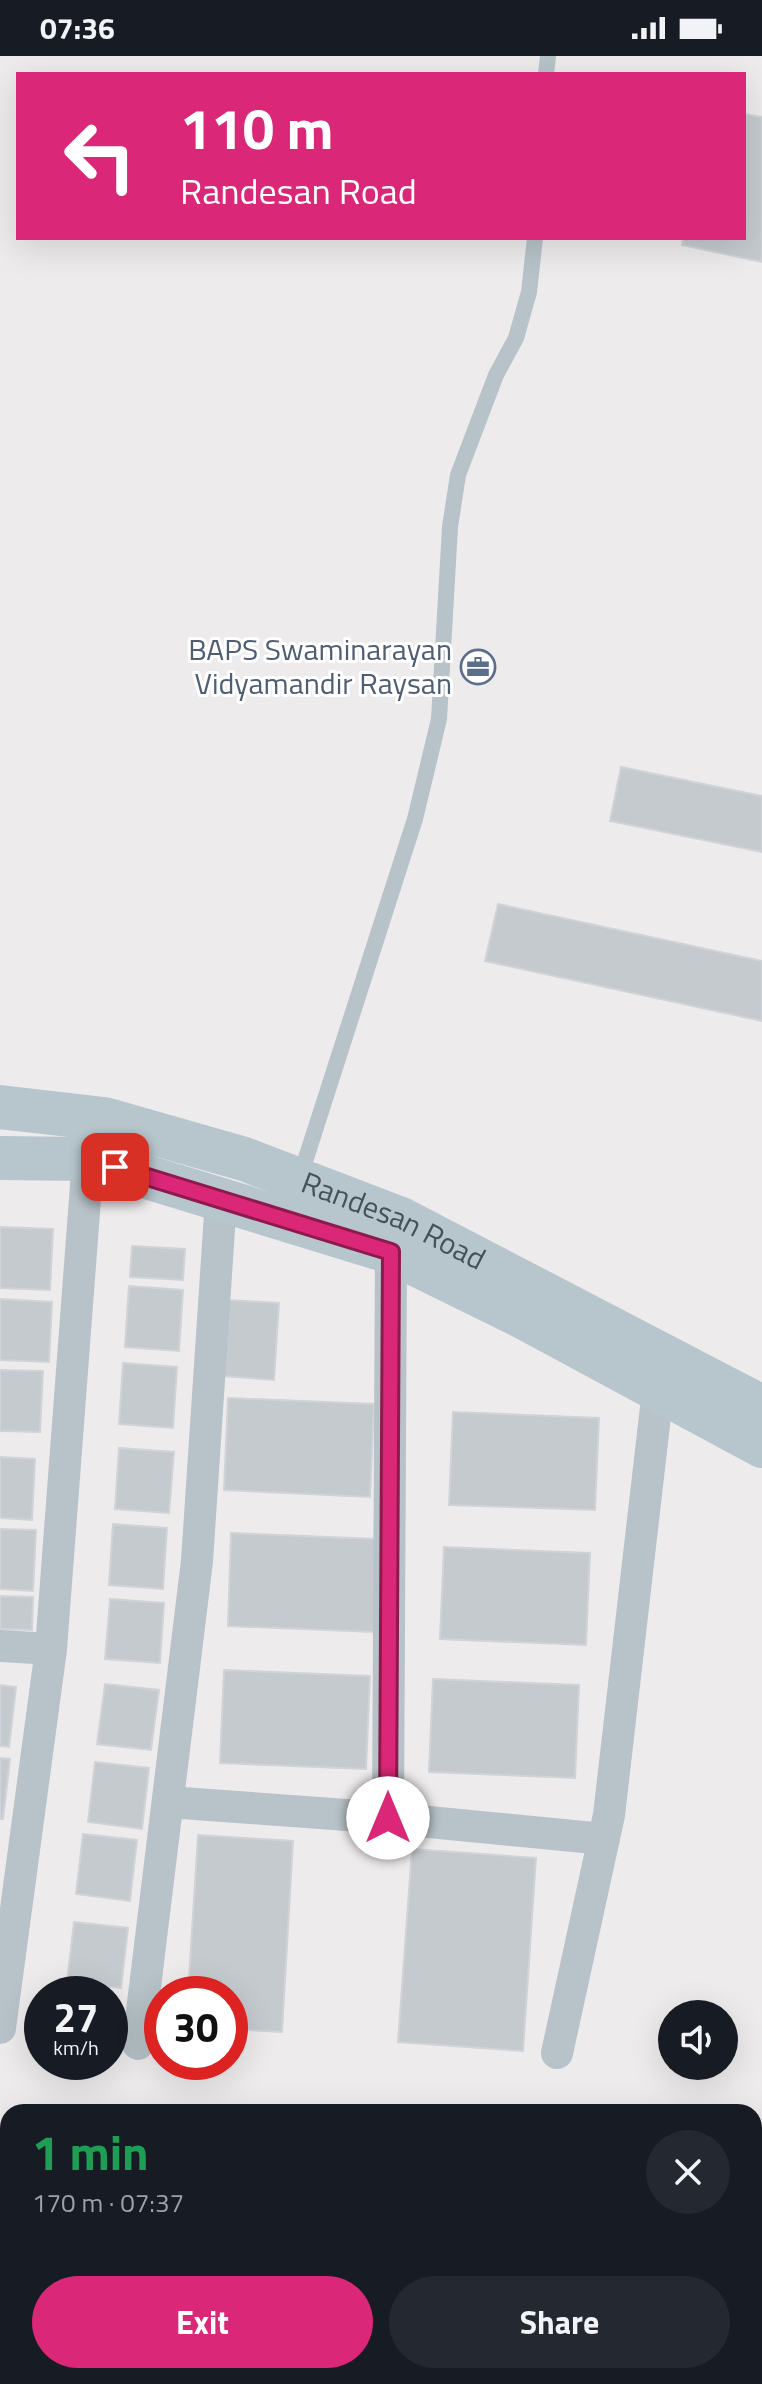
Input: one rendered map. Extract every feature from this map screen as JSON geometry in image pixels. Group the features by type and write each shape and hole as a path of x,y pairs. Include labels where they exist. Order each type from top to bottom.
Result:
{"street":[{"name":"Randesan Road","path":"0,1107 104,1119 244,1159 401,1219 762,1407"},
{"name":"Randesan Road","path":"0,1158 88,1159 391,1252 521,1316 762,1446"},
{"path":"0,2028 51,1649 88,1159"},
{"path":"138,2044 197,1561 221,1199"},
{"path":"388,1818 391,1252"},
{"path":"557,2053 609,1815 658,1390"},
{"path":"0,1646 51,1649"},
{"path":"168,1802 388,1818 604,1839"}],"lane":[{"path":"299,1180 415,819 430,763 439,719 450,527 458,475 496,375 516,338 529,292 535,240"}],"building":[{"path":"746,114 762,117 762,262 682,245 683,240 746,240"},
{"path":"621,767 762,796 762,852 610,821"},
{"path":"498,904 762,961 762,1021 485,961"},
{"path":"0,1227 53,1229 50,1290 0,1288"},
{"path":"132,1246 185,1249 183,1280 130,1277"},
{"path":"129,1286 183,1290 179,1351 125,1347"},
{"path":"0,1299 52,1302 49,1362 0,1360"},
{"path":"228,1300 279,1303 274,1380 223,1376"},
{"path":"123,1363 177,1367 173,1428 119,1424"},
{"path":"0,1370 43,1371 40,1432 0,1431"},
{"path":"228,1398 374,1404 370,1497 224,1490"},
{"path":"453,1412 599,1418 595,1510 449,1505"},
{"path":"119,1448 174,1452 169,1513 115,1509"},
{"path":"0,1457 35,1459 32,1520 0,1518"},
{"path":"113,1524 167,1528 163,1589 109,1585"},
{"path":"0,1529 36,1530 33,1591 0,1589"},
{"path":"231,1533 377,1539 374,1632 228,1626"},
{"path":"444,1547 590,1553 586,1645 440,1639"},
{"path":"0,1596 33,1597 32,1630 0,1629"},
{"path":"110,1599 164,1603 160,1663 105,1659"},
{"path":"224,1670 370,1676 366,1769 220,1763"},
{"path":"433,1679 579,1685 575,1778 429,1772"},
{"path":"105,1684 159,1690 151,1750 97,1744"},
{"path":"0,1685 16,1687 9,1747 0,1746"},
{"path":"0,1758 10,1759 3,1819 0,1819"},
{"path":"95,1762 149,1768 142,1829 88,1822"},
{"path":"83,1834 137,1840 130,1901 76,1894"},
{"path":"198,1835 293,1841 282,2032 248,2030 248,1976 189,1976"},
{"path":"412,1849 536,1858 523,2051 398,2042"},
{"path":"74,1922 128,1928 122,1976 68,1976"}],"place":[{"name":"BAPS Swaminarayan Vidyamandir Raysan","path":"478,667"}],"route":[{"path":"115,1167 391,1252 388,1818"}]}
